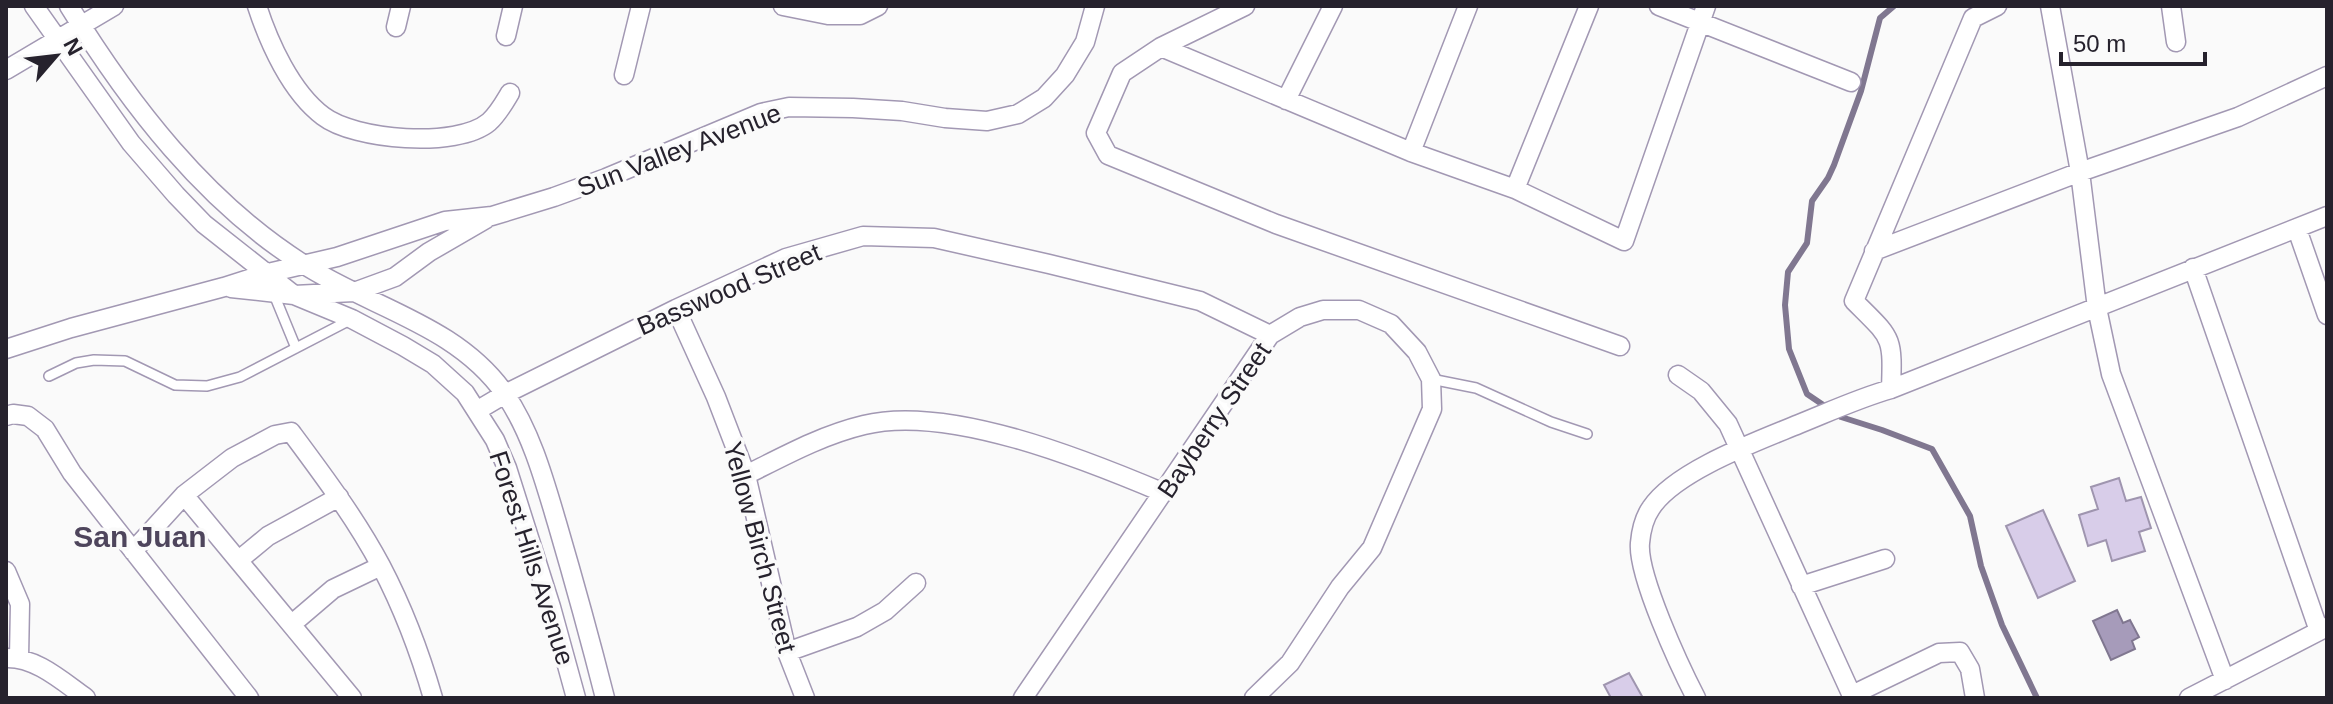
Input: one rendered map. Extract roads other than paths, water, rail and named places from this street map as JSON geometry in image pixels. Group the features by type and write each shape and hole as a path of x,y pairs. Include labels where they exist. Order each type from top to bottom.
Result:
{"street":[{"name":"Forest Hills Avenue","path":"34,6 131,143 204,224 294,295 352,319 433,364 453,380 478,410 507,468 576,698"},
{"name":"Forest Hills Avenue","path":"69,6 133,99 198,177 226,205 303,264 444,336 483,367 505,394 522,423 551,500 605,698"},
{"path":"6,70 114,6"},
{"path":"257,6 289,79 322,116 347,129 387,136 444,138 488,123 510,93"},
{"path":"396,27 401,6"},
{"path":"506,36 513,6"},
{"path":"624,75 641,6"},
{"path":"783,6 828,15 860,15 878,6"},
{"name":"Sun Valley Avenue","path":"6,349 268,273 337,257 445,221 492,216 554,197 761,113 789,107 902,111 987,121 1018,114 1044,98 1065,75 1085,42 1095,6"},
{"path":"1245,6 1161,47 1122,73 1096,133 1108,155 1276,224 1620,346"},
{"path":"1286,100 1333,6"},
{"path":"1411,152 1468,6"},
{"path":"1515,189 1589,6"},
{"path":"1659,6 1703,15 1851,82"},
{"path":"1891,389 1892,350 1888,338 1854,301 1973,18 1997,6"},
{"path":"2050,6 2080,172 2097,308 2111,374 2225,680"},
{"path":"2171,6 2176,42"},
{"path":"1161,47 1411,152 1515,189 1624,241 1703,15"},
{"path":"1874,251 2080,172 2238,117 2327,76"},
{"name":"Sun Valley Avenue","path":"224,287 294,295 354,292 395,277 429,252 492,216"},
{"path":"1692,697 1646,580 1639,547 1641,528 1651,506 1684,477 1740,449 1866,396 1891,389 2327,216"},
{"path":"2297,229 2327,315"},
{"name":"Basswood Street","path":"478,410 676,309 786,258 863,236 934,238 1200,301 1270,335"},
{"path":"2189,698 2323,629 2193,268"},
{"name":"Yellow Birch Street","path":"676,309 716,397 746,475 787,652 805,698"},
{"name":"Bayberry Street","path":"1023,698 1270,335 1300,317 1323,310 1359,310 1391,324 1417,352 1431,379"},
{"path":"1678,375 1701,391 1728,424 1853,697 1939,653 1960,652 1970,669 1975,698"},
{"path":"1254,698 1290,663 1340,587 1372,548 1432,409 1431,379"},
{"path":"6,416 28,416 45,429 72,473 249,698"},
{"path":"746,475 817,440 865,424 905,420 969,427 1085,460 1164,493"},
{"path":"133,551 184,495 232,458 285,432 291,432 339,497 381,566 419,649 433,698"},
{"path":"184,495 352,698"},
{"path":"239,560 268,536 339,497"},
{"path":"1801,586 1885,559"},
{"path":"292,624 333,589 381,566"},
{"path":"6,571 20,604 12,658 50,672 86,698"},
{"path":"787,652 857,627 885,611 916,583"}],"lane":[{"path":"273,292 296,348"},
{"path":"49,376 85,362 125,361 175,385 207,386 240,377 352,319"},
{"path":"1431,379 1476,388 1551,422 1587,434"}],"waterway":[{"path":"1894,6 1880,18 1861,91 1834,165 1812,201 1807,243 1788,272 1785,305 1789,349 1807,394 1841,417 1932,449 1970,516 1981,566 2002,625 2037,698"}],"district":[{"name":"San Juan","path":"140,536"}]}
